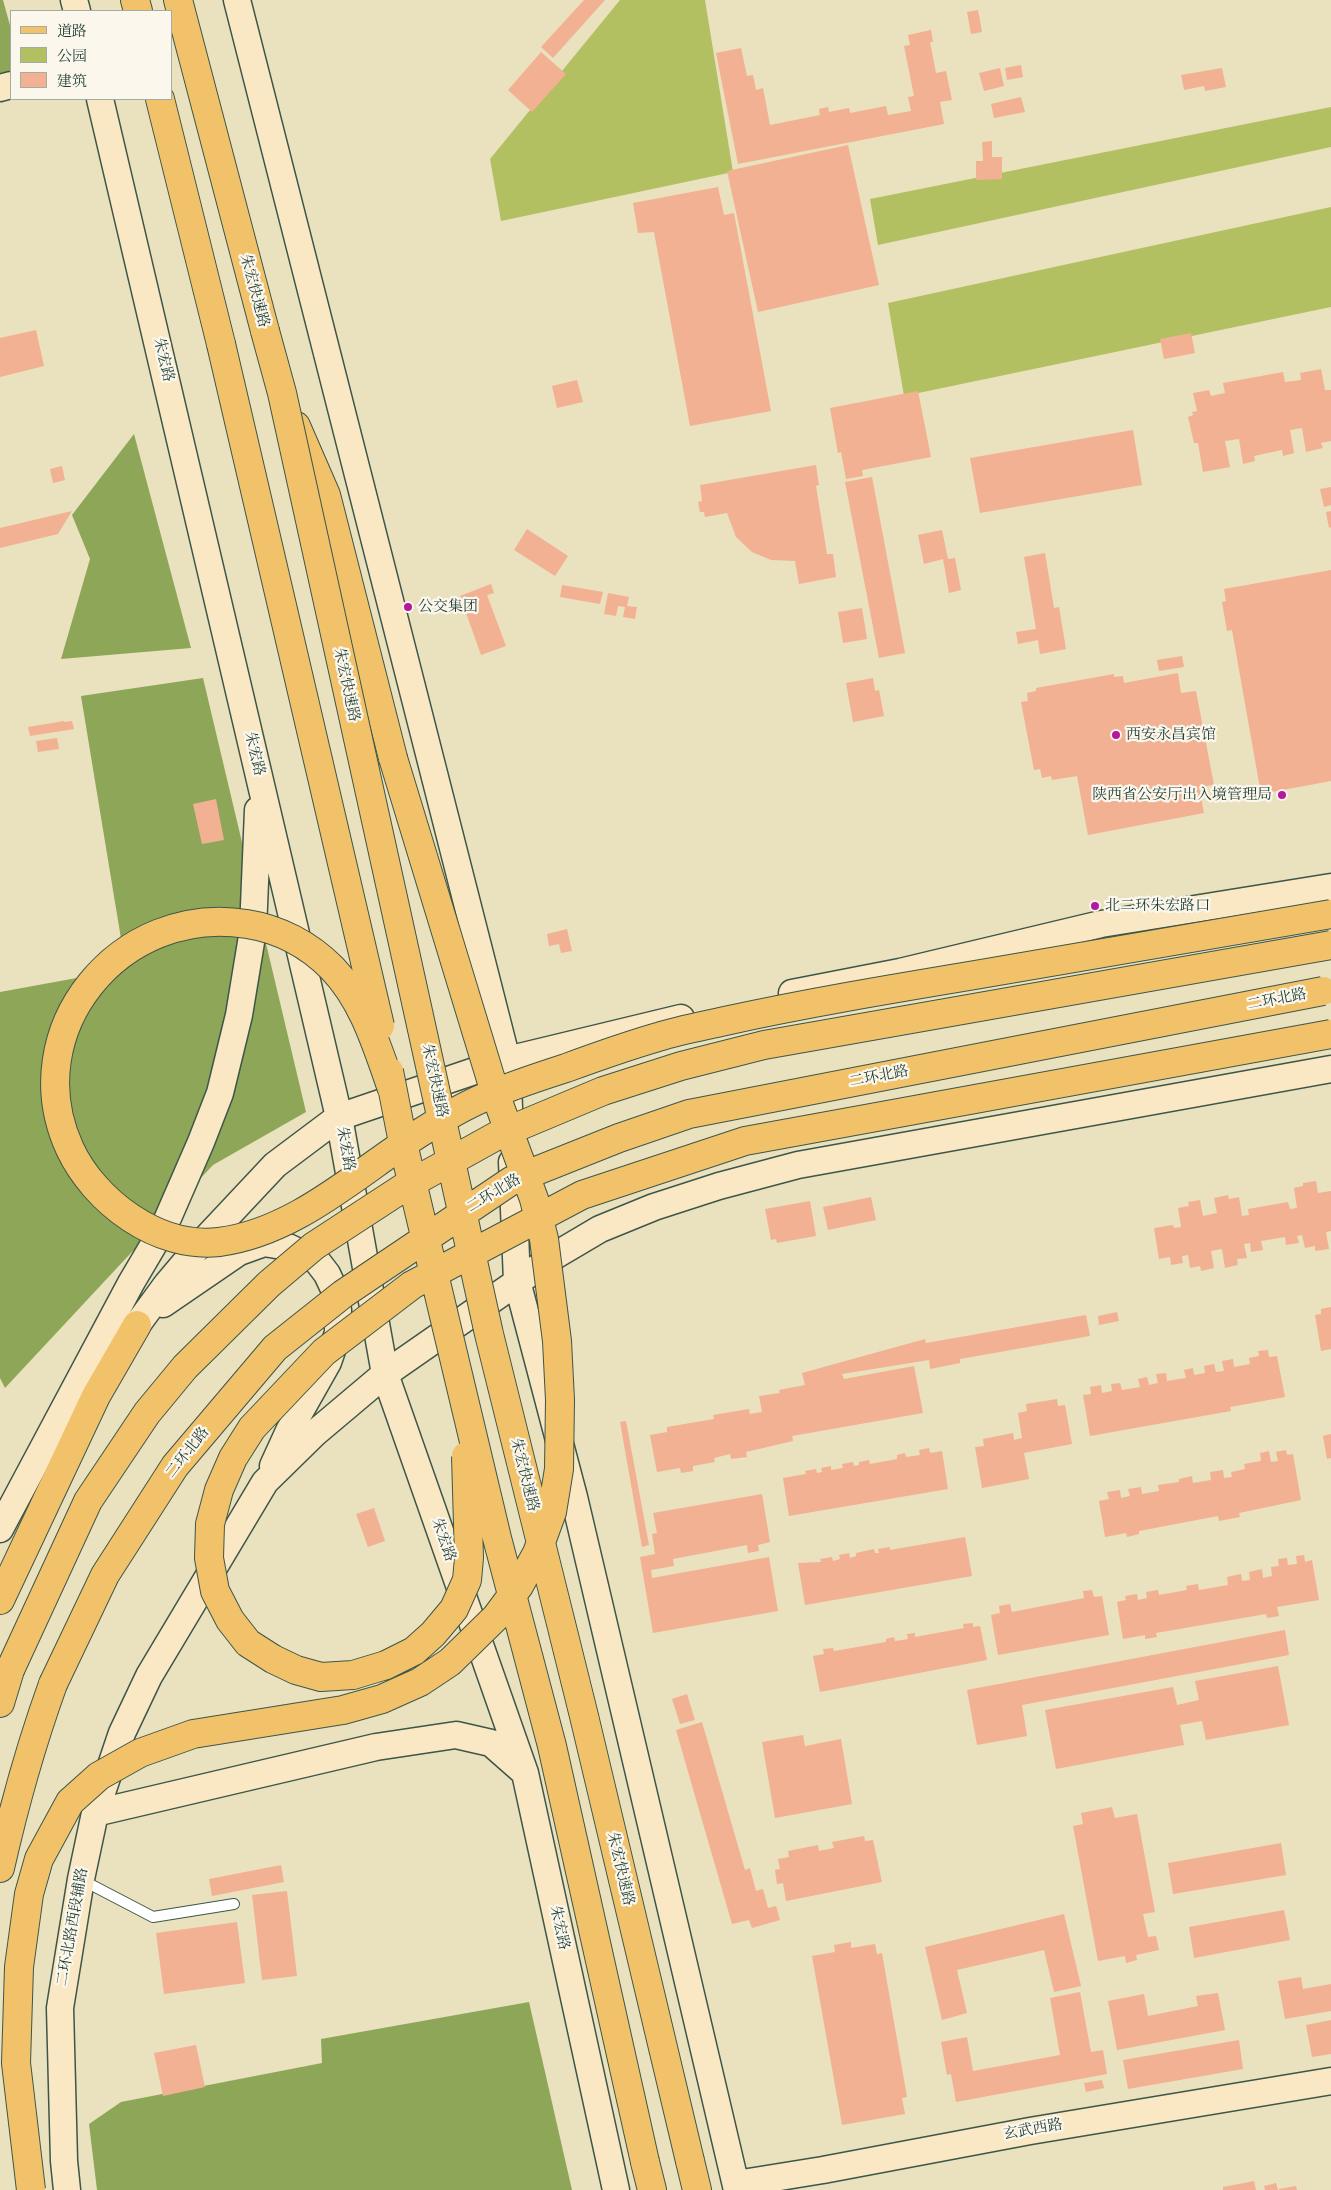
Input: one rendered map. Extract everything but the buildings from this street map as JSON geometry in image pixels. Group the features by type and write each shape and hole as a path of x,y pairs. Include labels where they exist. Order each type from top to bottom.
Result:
{"main road":[{"name":"朱宏快速路","path":"178,0 282,393 489,1334 584,1716 698,2190"},
{"path":"238,0 432,775 507,1060 517,1281 574,1497 736,2187"},
{"name":"朱宏路","path":"100,100 339,1117 385,1374 525,1773 616,2190"},
{"path":"160,100 221,344 378,1016 406,1157 466,1410 497,1538 552,1746 652,2190"},
{"path":"30,2190 16,2063 19,1967 29,1894 39,1859 70,1802 99,1776 140,1753 193,1734 343,1710 382,1699 420,1682 450,1662 496,1617 524,1578 537,1553 552,1512 559,1469 560,1400 552,1282 534,1199 496,1096 393,758 326,495 282,393"},
{"path":"0,1529 131,1283 164,1227 202,1142 220,1092 239,1015 252,930 257,854 258,770"},
{"path":"0,1600 96,1396 137,1325 167,1284 275,1165 339,1117 507,1060 683,1017 900,972 1101,924 1331,887"},
{"path":"392,1090 361,1010 348,986 330,966 307,948 283,933 229,921 200,922 172,927 146,937 122,952 101,970 83,993 69,1016 60,1044 56,1071 56,1099 70,1150 83,1172 100,1191 118,1209 138,1223 185,1240 212,1243 262,1232 312,1206 425,1130 480,1099 660,1036 756,1014 862,994 1331,914"},
{"path":"0,1703 10,1670 88,1501 147,1413 185,1367 270,1284 314,1246 406,1186 498,1135 603,1091 681,1066 764,1045 1331,945"},
{"name":"二环北路","path":"0,1868 18,1792 36,1731 53,1684 105,1575 170,1475 275,1348 342,1294 511,1181 619,1138 689,1114 1327,990"},
{"path":"466,1410 469,1558 467,1580 454,1608 433,1634 414,1651 386,1664 353,1675 321,1677 288,1667 248,1643 230,1620 215,1591 209,1558 210,1524 220,1490 233,1458 252,1428 324,1352 412,1285 582,1195 745,1140 1331,1034"},
{"path":"265,1482 314,1433 385,1374 517,1281 600,1229 654,1207 719,1186 780,1170 877,1150 1331,1069"},
{"path":"70,1450 82,1375 171,1297 239,1252 264,1244 288,1247 317,1261 327,1274 334,1288 338,1310 338,1332 328,1362 289,1431 265,1482"},
{"name":"二环北路西段辅路","path":"67,2190 64,2161 60,2008 81,1879 95,1812 122,1733 150,1676 265,1482"},
{"path":"95,1812 376,1747 456,1735 491,1743 525,1773"},
{"name":"玄武西路","path":"736,2187 1030,2130 1331,2081"}],"lane":[{"path":"81,1879 153,1917 234,1904"}],"green space":[{"path":"0,0 3,0 10,25 10,76 0,78"},
{"path":"620,0 705,0 733,172 501,221 490,159"},
{"path":"1331,107 1331,147 878,245 870,199"},
{"path":"1331,207 1331,307 904,396 888,303"},
{"path":"134,434 191,648 61,659 90,559 72,515"},
{"path":"203,678 306,1112 213,1165 5,1388 0,1378 0,992 126,969 81,696"},
{"path":"529,2002 572,2190 97,2190 89,2124 121,2102 322,2063 321,2039"}],"place":[{"name":"公交集团","path":"408,607"},
{"name":"西安永昌宾馆","path":"1116,735"},
{"name":"陕西省公安厅出入境管理局","path":"1282,795"},
{"name":"北二环朱宏路口","path":"1095,906"}]}
